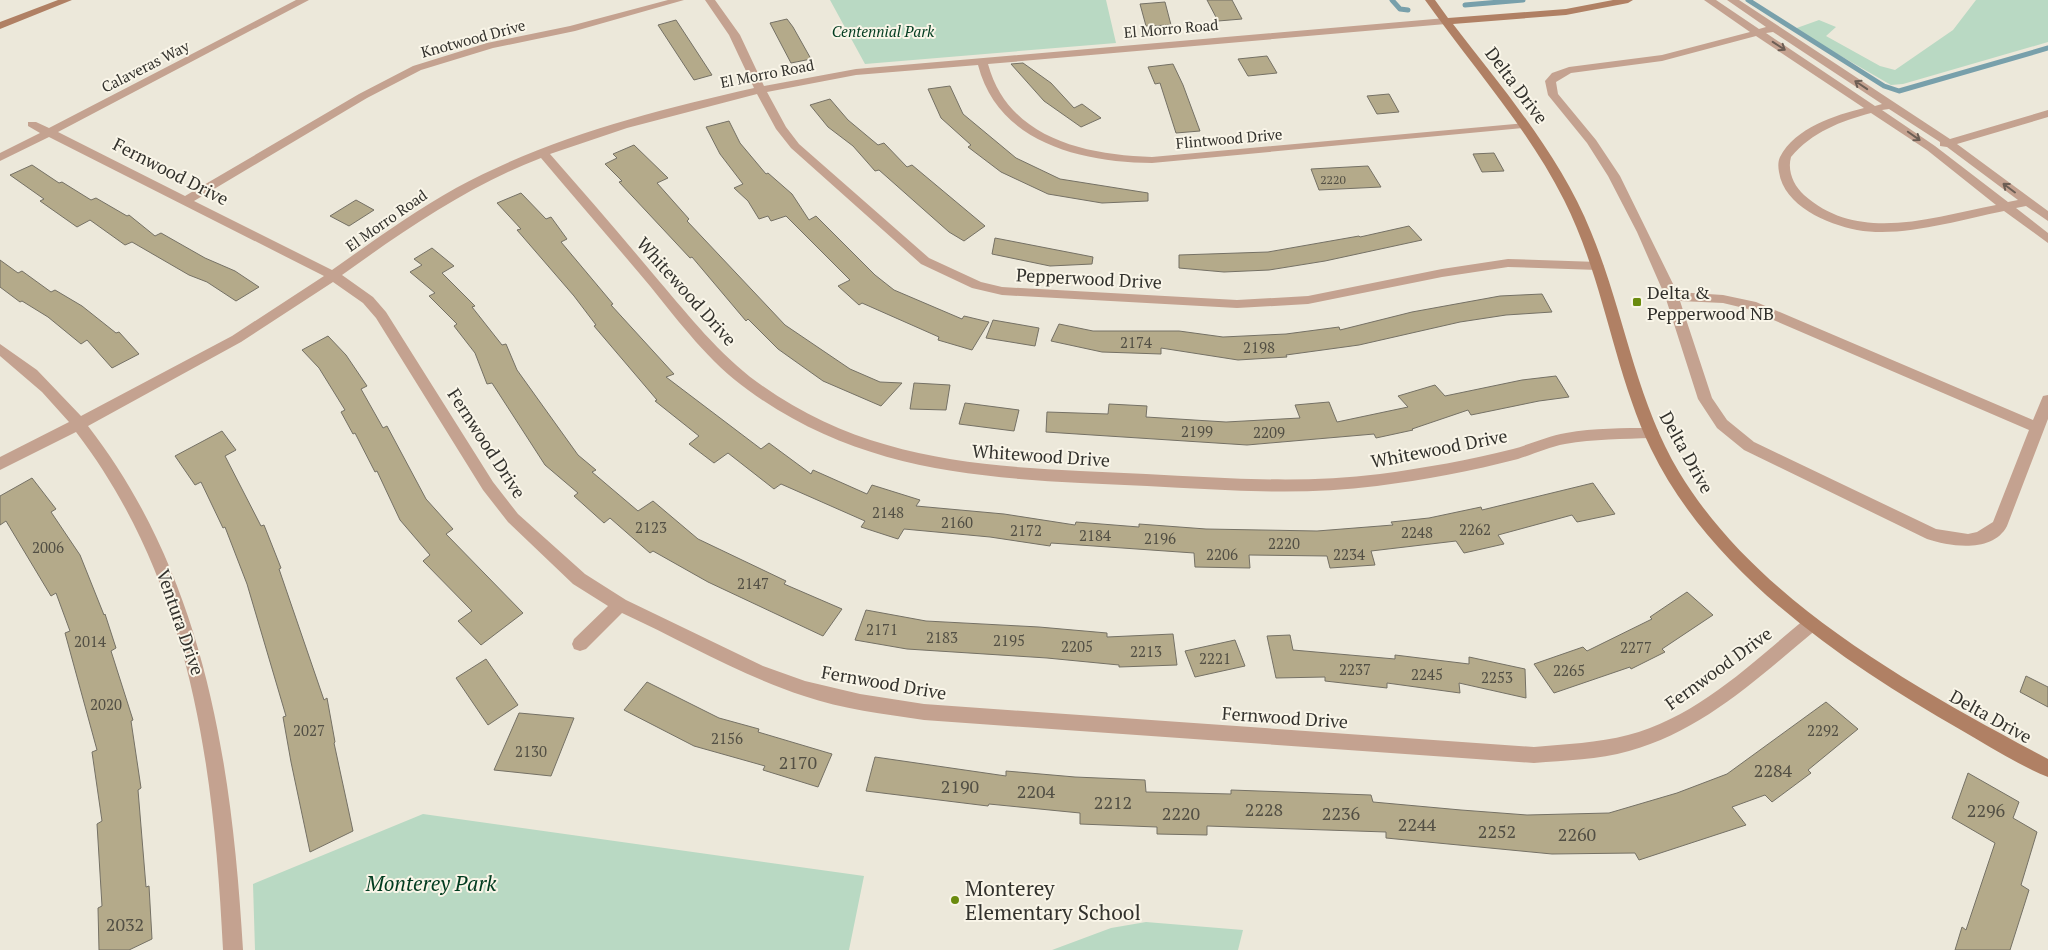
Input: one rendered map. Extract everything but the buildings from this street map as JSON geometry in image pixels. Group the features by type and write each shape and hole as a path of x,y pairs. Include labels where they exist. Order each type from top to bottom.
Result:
{"main road":[{"path":"0,26 67,0"},
{"name":"Delta Drive","path":"1430,0 1546,156 1566,192 1598,266 1652,433 1674,476 1696,508 1763,583 1811,624 1881,674 2048,768"},
{"name":"El Morro Road","path":"1446,21 1566,12 1628,0"}],"street":[{"name":"Calaveras Way","path":"0,158 304,0"},
{"name":"Knotwood Drive","path":"185,201 362,96 417,68 491,45 571,29 679,0"},
{"name":"Pepperwood Drive","path":"710,0 725,16 736,34 779,129 795,146 925,261 947,273 977,285 1002,291 1237,304 1308,300 1458,270 1508,263 1598,266"},
{"path":"1709,0 1931,148 2048,239"},
{"path":"1732,0 1950,143 2048,217"},
{"name":"El Morro Road","path":"0,464 219,350 334,276 460,190 544,154 667,111 760,89 856,72 1446,21"},
{"path":"1775,28 1662,58 1569,70 1556,75 1550,81 1553,95 1571,114 1614,176 1672,296 1705,399 1722,424 1749,446 1932,536 1962,541 1984,538 1999,526 2036,427 2047,405"},
{"name":"Flintwood Drive","path":"982,61 992,92 1023,123 1049,142 1076,152 1122,161 1152,160 1523,125"},
{"path":"1891,105 1838,121 1808,134 1784,158 1784,174 1790,188 1822,214 1846,224 1891,229 2028,202"},
{"path":"1931,148 2048,113"},
{"name":"Fernwood Drive","path":"32,124 334,276 368,300 381,315 488,486 513,518 545,549 579,578 620,605 663,624 757,671 805,689 860,702 924,712 1534,754 1593,750 1642,740 1686,721 1811,624"},
{"name":"Whitewood Drive","path":"544,154 693,329 748,383 775,402 810,420 860,441 906,456 960,468 1020,474 1270,487 1317,486 1366,482 1456,467 1520,452 1554,441 1592,435 1652,433"},
{"path":"1672,296 1724,299 1751,304 2036,427"},
{"name":"Ventura Drive","path":"0,349 37,378 78,423 130,501 158,556 184,621 205,695 219,774 230,883 233,950"},
{"path":"580,644 620,605"}],"green space":[{"name":"Centennial Park","path":"830,0 1106,0 1116,43 865,64"},
{"path":"1976,0 2048,0 2048,42 1903,84 1891,85 1794,29 1819,20 1836,27 1826,36 1880,66 1895,70 1953,30"},
{"name":"Monterey Park","path":"423,814 864,876 849,950 255,950 253,884"},
{"path":"1146,922 1243,930 1238,950 1052,950 1111,928"}],"waterway":[{"path":"1392,0 1400,9 1408,10"},
{"path":"1465,5 1523,0"},
{"path":"1748,0 1884,86 1899,91 2048,48"}],"place":[{"name":"Delta & Pepperwood NB","path":"1637,302"},
{"name":"Monterey Elementary School","path":"955,900"}]}
